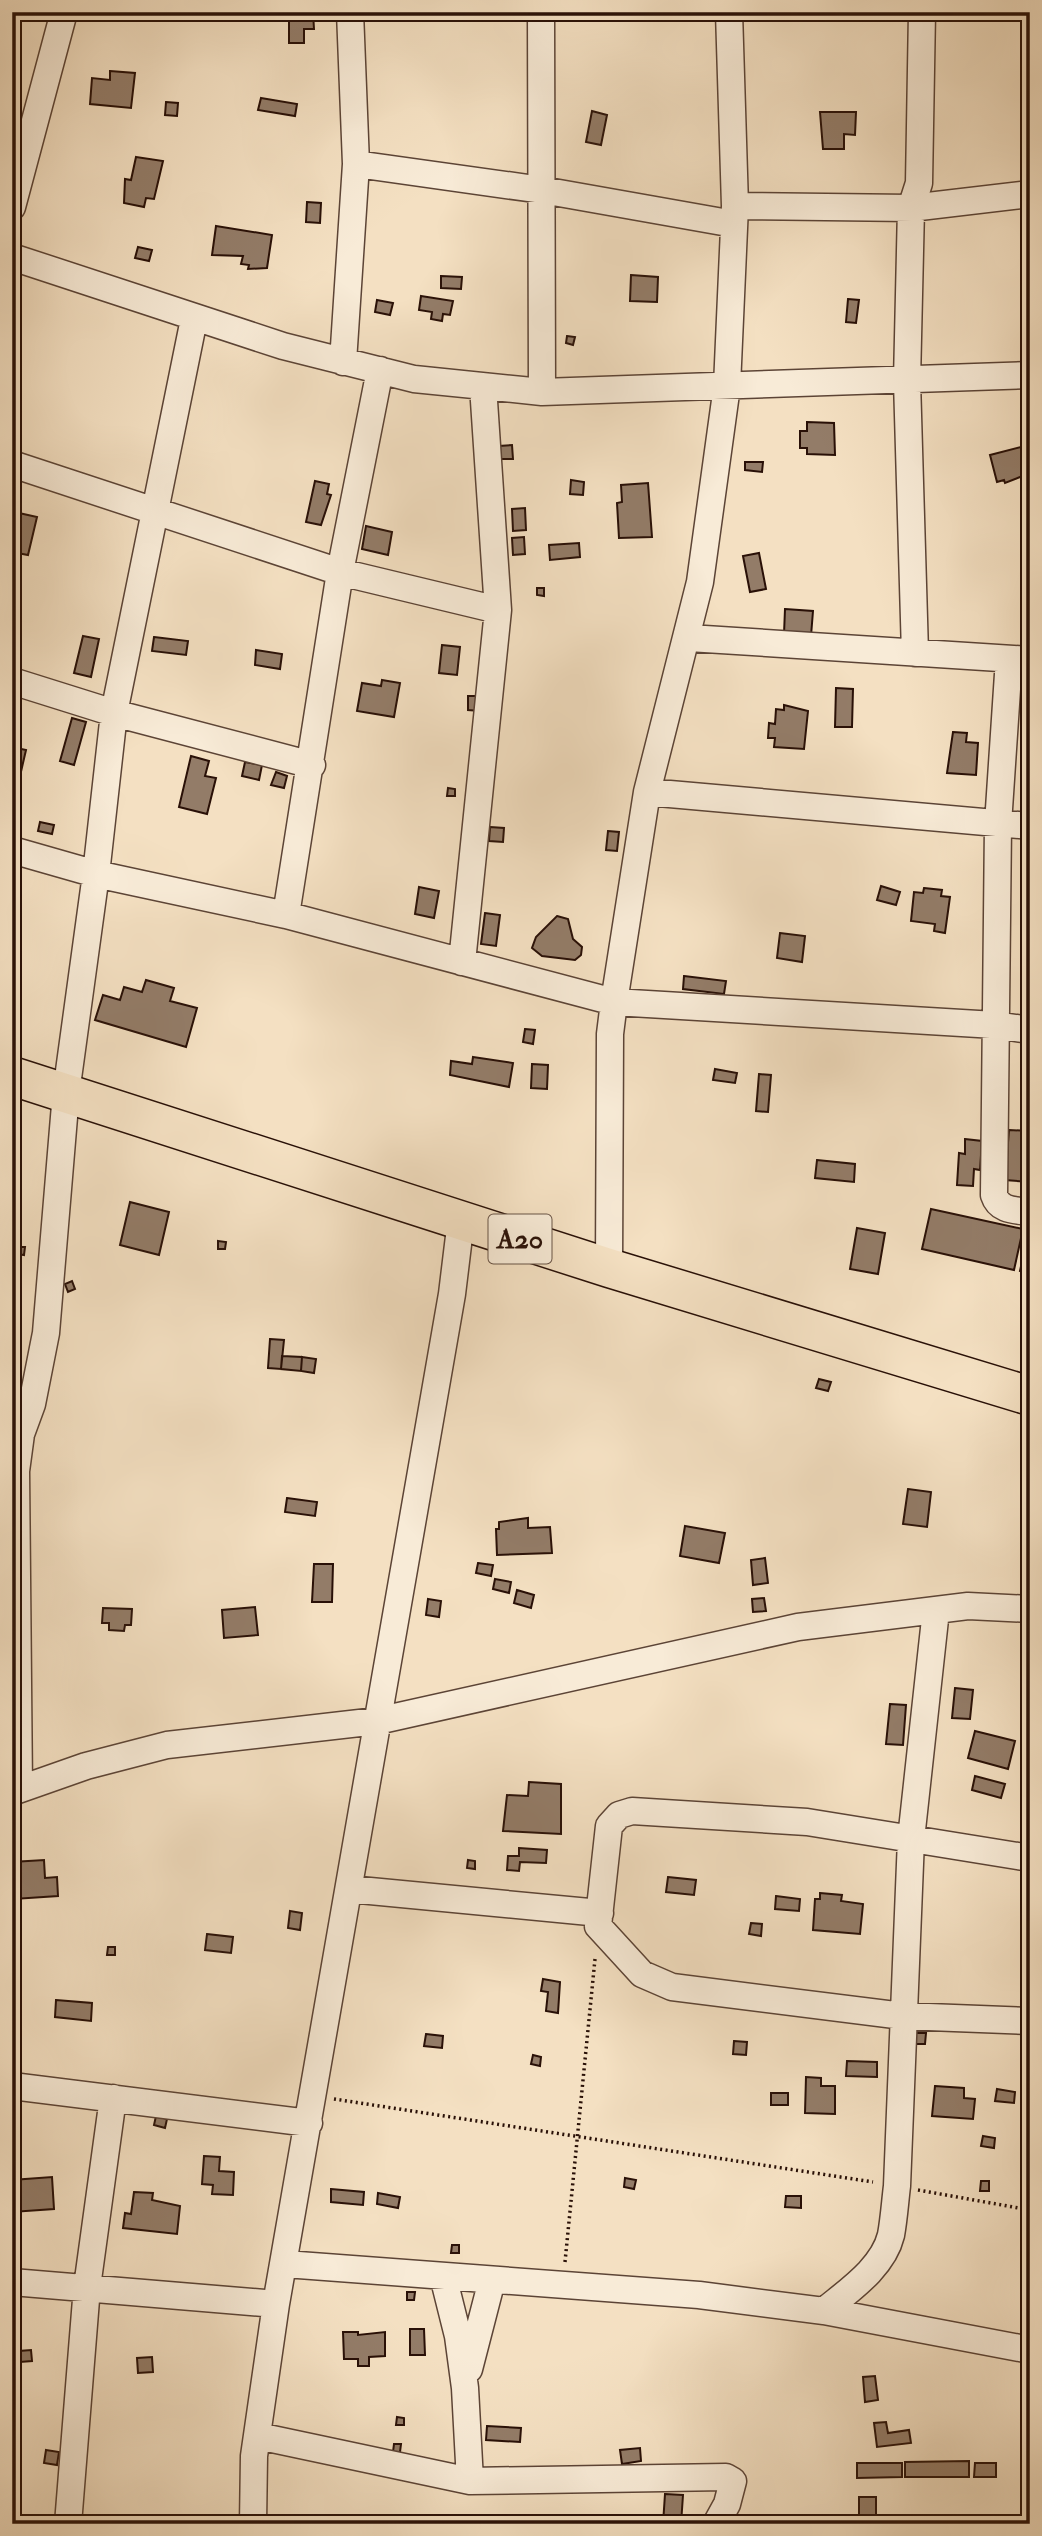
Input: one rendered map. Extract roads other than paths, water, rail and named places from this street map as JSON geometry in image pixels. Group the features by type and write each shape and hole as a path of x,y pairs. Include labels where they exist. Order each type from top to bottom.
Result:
{"main road":[{"name":"A20","path":"12,1076 609,1268 1030,1396"}],"street":[{"path":"12,207 64,12"},
{"path":"343,362 356,164 350,12"},
{"path":"541,12 542,392"},
{"path":"609,1268 610,1034 614,1002 647,792 689,638 700,582 727,386 734,215 729,12"},
{"path":"915,653 907,381 911,208 919,183 922,12"},
{"path":"356,164 734,215 911,208 1030,194"},
{"path":"12,257 194,319 343,362 414,379 542,392 1030,376"},
{"path":"194,319 114,713 96,874 66,1093 46,1333 32,1404 17,1439 15,1791 86,1766 167,1745 377,1721 798,1627 968,1606 1030,1609"},
{"path":"286,915 312,765 340,572 380,370"},
{"path":"462,962 498,610 483,386"},
{"path":"12,464 340,572 498,610"},
{"path":"689,638 1019,660 998,824 994,1195 997,1203 1004,1208 1030,1212"},
{"path":"12,681 114,713 312,765"},
{"path":"647,792 1030,826"},
{"path":"12,850 96,874 286,915 614,1002 995,1025 1030,1030"},
{"path":"253,2524 254,2456 276,2304 452,1294 461,1220"},
{"path":"824,2311 878,2261 891,2237 897,2186 911,1839 936,1610"},
{"path":"1030,1858 807,1822 632,1811 619,1815 608,1826 599,1920 642,1974 672,1987 903,2017 1030,2021"},
{"path":"349,1889 599,1920"},
{"path":"12,2086 309,2123"},
{"path":"68,2524 87,2287 113,2098"},
{"path":"285,2264 699,2295 824,2311 1030,2350"},
{"path":"443,2276 458,2336 465,2388 470,2481"},
{"path":"465,2388 492,2280"},
{"path":"12,2282 276,2304"},
{"path":"258,2436 470,2481 726,2477 733,2481 733,2490 716,2524"}]}
